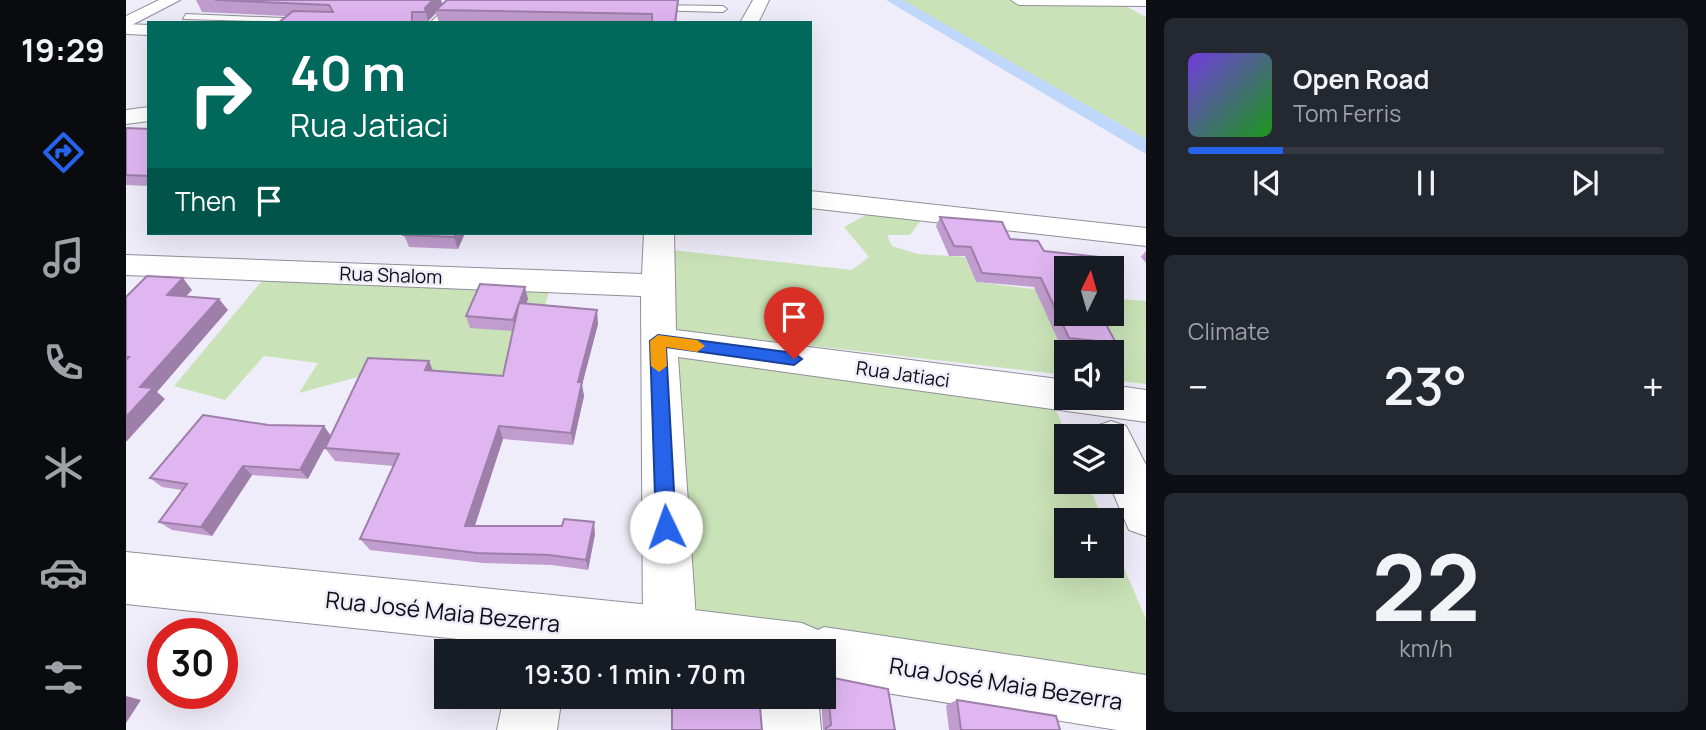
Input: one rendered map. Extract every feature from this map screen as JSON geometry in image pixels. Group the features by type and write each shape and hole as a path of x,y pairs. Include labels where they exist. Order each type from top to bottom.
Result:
{"street":[{"path":"126,23 172,0"},
{"path":"163,21 202,0"},
{"path":"750,21 761,0"},
{"path":"1019,0 1146,1"},
{"path":"126,29 147,28"},
{"path":"126,40 147,30"},
{"path":"126,117 147,114"},
{"path":"812,199 1146,237"},
{"path":"659,235 658,341 670,634"},
{"name":"Rua Shalom","path":"126,265 657,286"},
{"name":"Rua Jatiaci","path":"658,341 1092,413 1146,407"},
{"path":"1092,413 1146,514"},
{"name":"Rua José Maia Bezerra","path":"126,578 545,636 670,634 694,639"},
{"name":"Rua José Maia Bezerra","path":"836,665 1146,705"},
{"path":"527,730 531,709"},
{"path":"791,730 793,709"}],"lane":[{"path":"717,21 728,0"},
{"path":"437,21 456,1"},
{"path":"442,2 469,3"},
{"path":"642,7 723,9"},
{"path":"186,18 274,21"}],"green space":[{"path":"901,0 1052,0 1122,4 1146,17 1146,139"},
{"path":"866,215 921,220 910,235 887,235 892,246 918,254 965,257 976,282 1054,292 1054,326 1124,326 1124,299 1146,301 1146,384 1124,381 1124,340 1054,340 1054,374 674,330 672,250 852,270 869,257 844,227"},
{"path":"266,276 549,292 531,348 513,362 498,382 376,372 299,393 318,363 264,356 225,400 174,386"},
{"path":"671,350 1053,403 1062,424 1054,424 1054,494 1092,494 1098,508 1054,508 1054,578 1124,578 1124,568 1146,619 1146,677 682,617"}],"water":[{"path":"886,0 903,0 1146,139 1146,154"}],"building":[{"path":"215,0 433,0 425,8 426,12 412,12 412,21 280,21 293,11 333,12 329,5"},
{"path":"447,0 678,0 675,21 652,21 652,14 436,10"},
{"path":"126,128 147,129 147,176 126,175"},
{"path":"940,217 1002,222 1010,239 1038,241 1044,251 1090,256 1054,256 1054,306 1041,278 982,273 971,247 954,246"},
{"path":"404,235 455,235 454,237"},
{"path":"147,276 183,278 167,295 219,299 140,387 153,388 126,417 126,360 129,357 126,357 126,297"},
{"path":"480,284 525,287 513,320 466,316"},
{"path":"519,303 597,310 578,382 582,382 571,433 499,426 465,526 562,526 564,519 594,522 586,560 549,555 477,553 360,539 399,454 325,448 368,358 429,361 425,370 503,376"},
{"path":"1063,326 1107,326 1114,340 1088,340 1069,338"},
{"path":"203,415 268,425 324,426 300,470 243,466 201,527 159,522 187,484 150,478"},
{"path":"836,678 888,689 895,730 826,730 831,725 830,709 836,709"},
{"path":"957,700 1056,716 1060,730 961,730"},
{"path":"672,709 760,709 762,730 672,730"}],"slow traffic":[{"path":"659,366 658,341 697,346"}],"route":[{"path":"666,527 658,341 794,359"}]}
